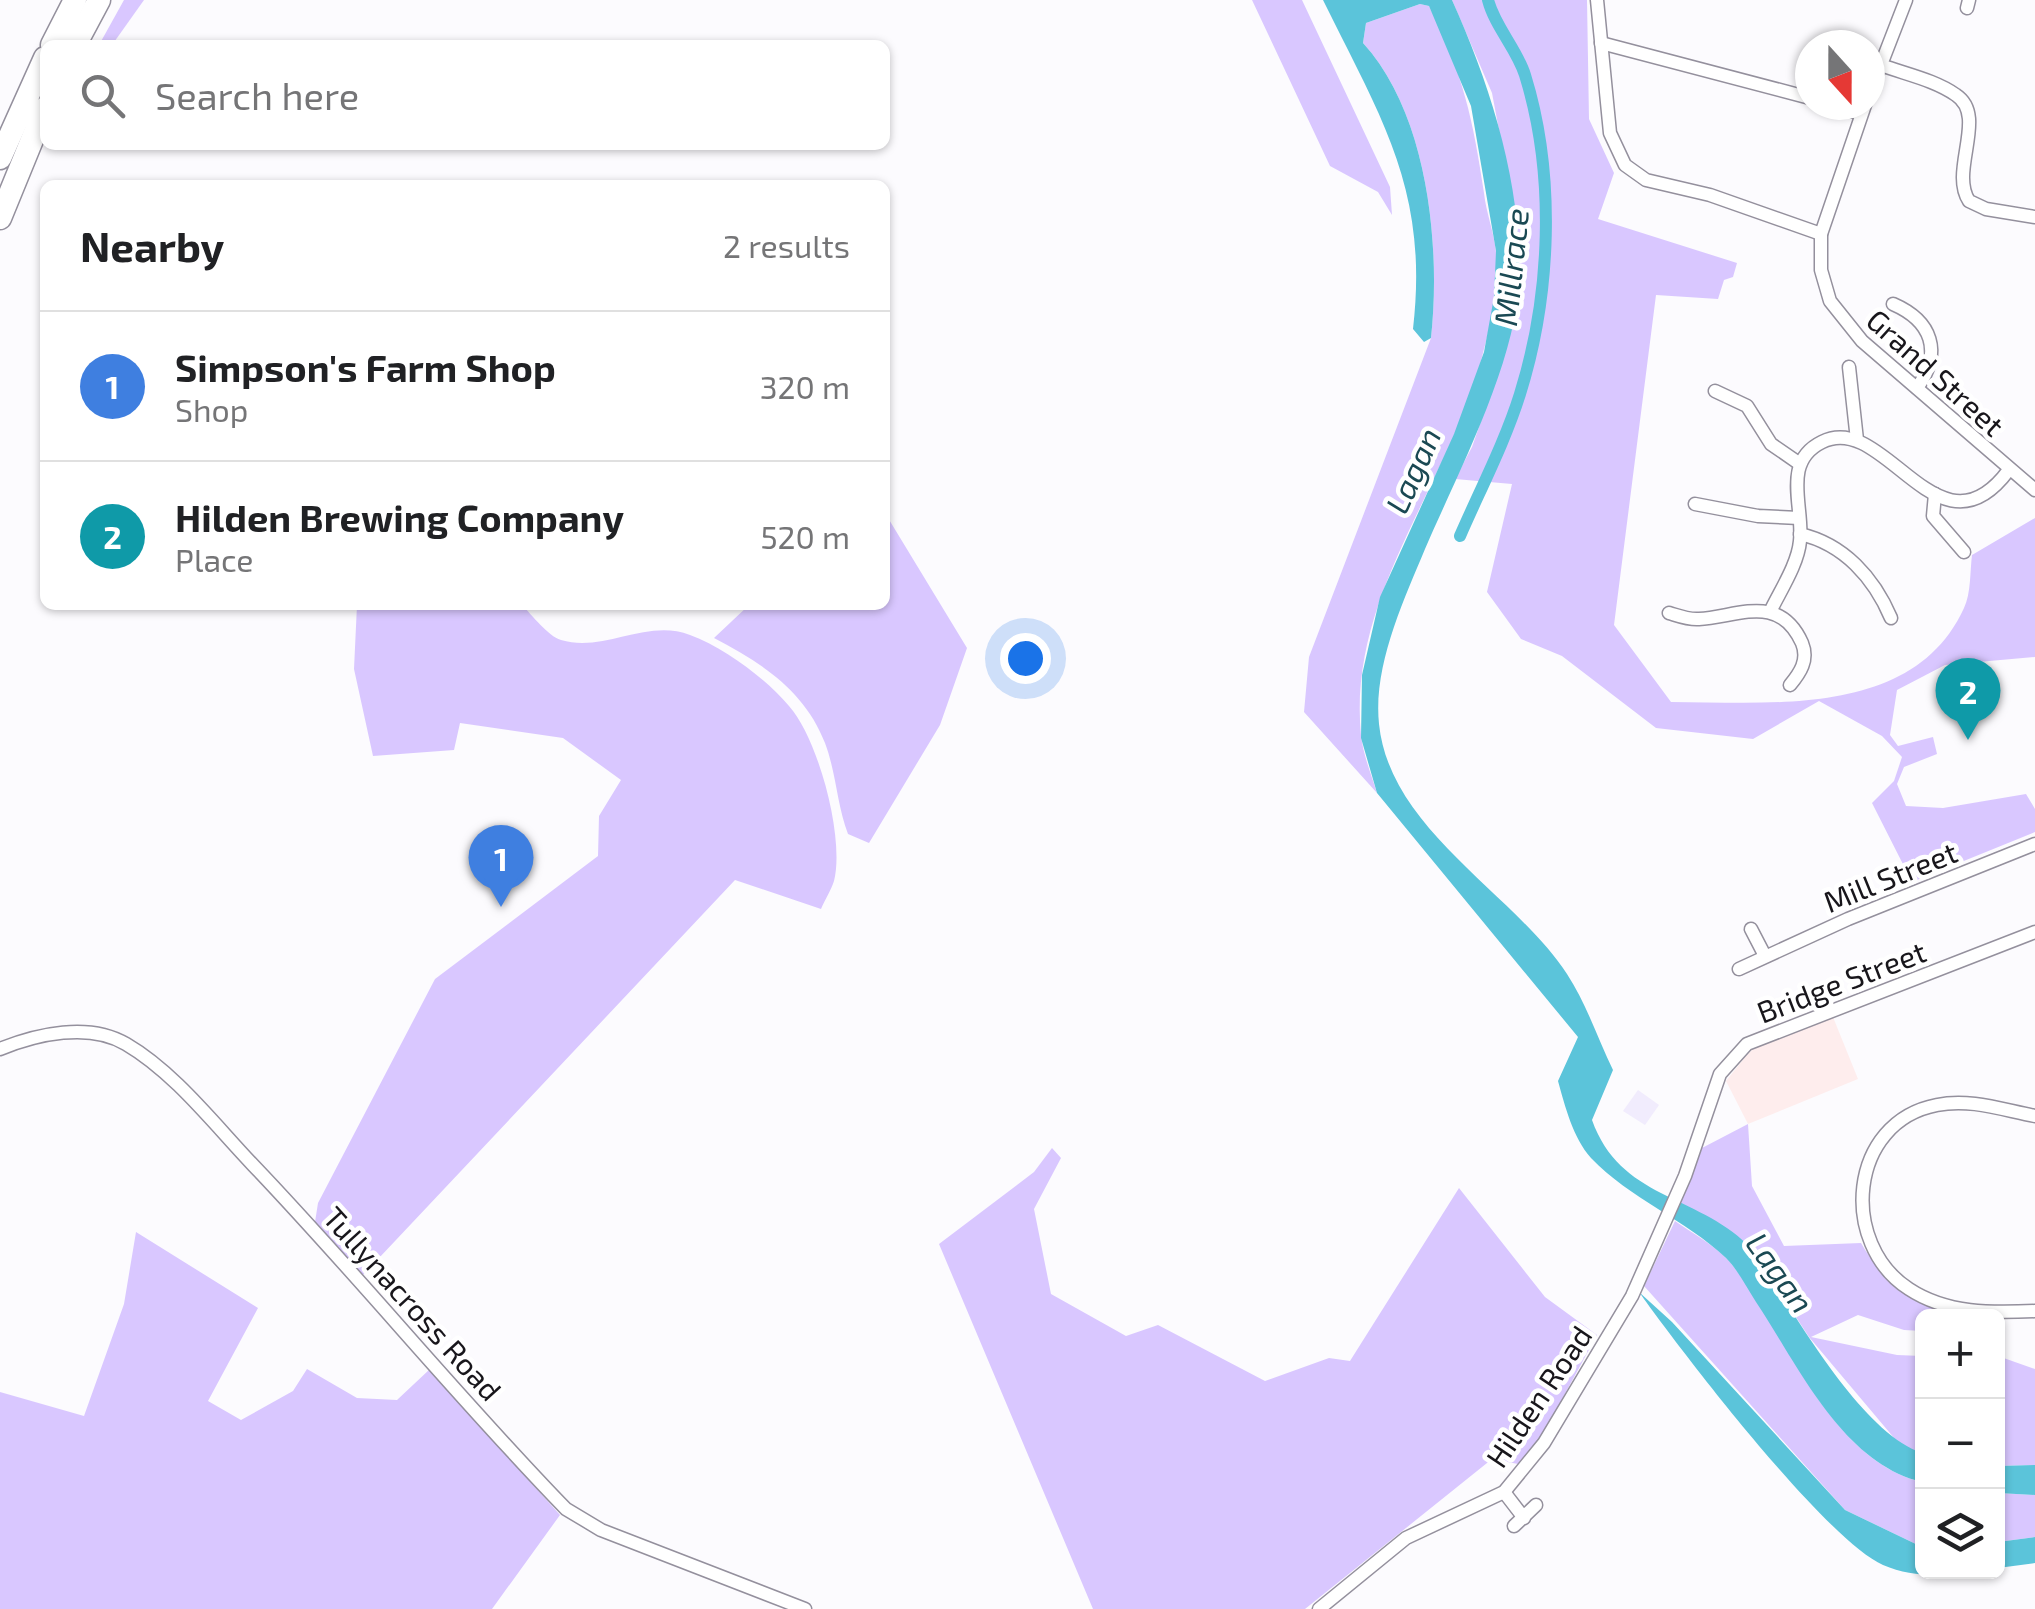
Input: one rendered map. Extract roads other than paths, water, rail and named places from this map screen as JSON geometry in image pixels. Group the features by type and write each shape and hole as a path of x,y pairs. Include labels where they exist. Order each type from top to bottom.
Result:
{"highway":[{"path":"54,40 74,0"},
{"path":"78,40 99,0"},
{"path":"0,158 40,69"},
{"path":"0,218 40,120"}],"street":[{"path":"1596,0 1613,146 1634,173 1821,234"},
{"path":"1885,55 1906,0"},
{"path":"1601,43 1795,94"},
{"path":"1885,67 1952,92 1965,103 1969,120 1961,182 1969,201 1986,210 2035,217"},
{"name":"Grand Street","path":"1860,120 1821,234 1824,286 1838,314 2008,471 2035,490"},
{"path":"1893,304 1917,316 1929,331 1929,367 1917,388"},
{"path":"1849,367 1858,440"},
{"path":"1715,391 1747,406 1771,444 1800,464"},
{"path":"1770,612 1798,551 1796,492 1800,464 1826,440 1858,440 1935,494 1962,501 1980,499 2008,471"},
{"path":"1935,494 1933,516 1964,552"},
{"path":"1695,504 1798,518"},
{"path":"1800,534 1828,542 1851,560 1878,592 1891,618"},
{"path":"1669,614 1694,620 1733,611 1770,612 1803,646 1803,664 1790,685"},
{"name":"Mill Street","path":"1739,969 2035,844"},
{"path":"1751,928 1764,956"},
{"name":"Bridge Street","path":"1657,1238 1685,1176 1720,1074 1747,1044 2035,932"},
{"name":"Tullynacross Road","path":"0,1049 68,1032 98,1034 126,1044 185,1094 292,1206 566,1509 600,1530 805,1609"},
{"path":"2035,1116 1973,1103 1922,1110 1889,1132 1870,1160 1860,1194 1862,1222 1872,1247 1908,1288 1949,1307 1999,1313 2035,1311"},
{"name":"Hilden Road","path":"1319,1609 1406,1538 1504,1492 1544,1443 1632,1296 1657,1238"},
{"path":"1504,1492 1519,1522 1536,1505"}],"water":[{"path":"1323,0 1452,0 1501,135 1519,243 1516,311 1497,380 1408,591 1385,657 1378,702 1388,762 1405,796 1429,828 1544,944 1574,985 1613,1070 1592,1120 1605,1146 1640,1181 1728,1228 1748,1245 1844,1386 1882,1428 1915,1450 1915,1479 1868,1455 1845,1433 1806,1382 1726,1258 1622,1185 1591,1158 1574,1131 1558,1081 1578,1037 1377,793 1361,738 1362,675 1380,597 1454,434 1484,352 1494,297 1496,251 1471,106 1429,6 1420,4 1366,23 1363,43 1385,72 1402,106 1425,183 1434,302 1431,338 1424,342 1413,329 1416,280 1407,195 1382,120"},
{"path":"1639,1292 1672,1322 1845,1510 1915,1544 1915,1574 1883,1565 1826,1520 1755,1441"},
{"path":"2035,1465 2035,1495 2005,1493 2005,1466"},
{"path":"2035,1537 2035,1563 2005,1567 2005,1541"}],"waterway":[{"name":"Millrace","path":"1460,536 1520,394 1538,316 1546,235 1542,153 1535,113 1521,65 1488,0"}],"place":[{"name":"Hilden Brewing Company","path":"1968,740"},
{"name":"Simpson's Farm Shop","path":"501,907"}],"water label":[{"name":"Lagan","path":"1412,470"},
{"name":"Lagan","path":"1781,1272"}]}
